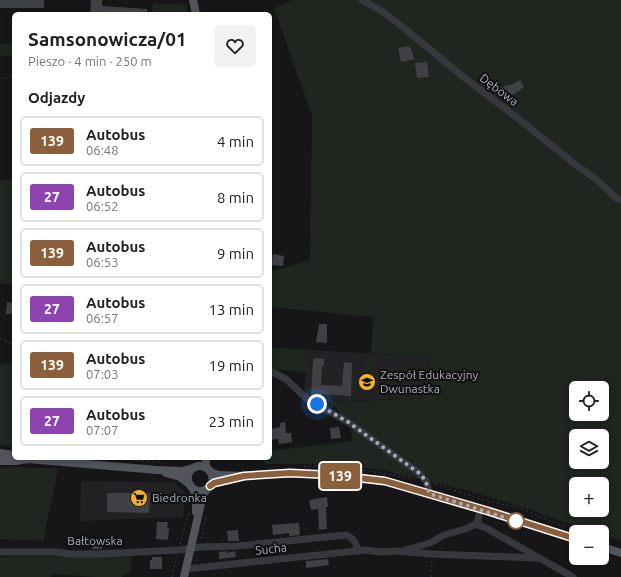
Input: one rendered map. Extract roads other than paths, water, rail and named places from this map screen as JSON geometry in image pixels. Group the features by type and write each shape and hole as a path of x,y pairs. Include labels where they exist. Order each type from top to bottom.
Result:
{"main road":[{"path":"193,0 196,12"},
{"path":"0,453 12,455"},
{"path":"0,461 21,460"},
{"path":"38,460 182,471 194,467 204,466 213,473 219,475 244,476 290,473 332,475 385,481 569,537"},
{"path":"196,524 196,496 188,475 198,460"},
{"path":"157,470 180,478 200,491 209,487 212,478 206,464 206,460"},
{"path":"185,573 203,495 214,483 244,476"},
{"path":"609,549 621,553"}],"street":[{"name":"Dębowa","path":"362,0 383,12 405,28 466,79 596,179 616,198 621,200"},
{"path":"272,372 286,379 307,399 348,422 419,473 426,481 430,494"},
{"path":"396,551 430,543 444,535 476,524 480,509"},
{"path":"476,524 488,529 573,577"},
{"name":"Bałtowska","path":"0,552 97,554 179,550 200,547 238,546 346,535 354,540 359,551"},
{"name":"Sucha","path":"185,573 195,568 366,550 380,552 396,551"},
{"path":"396,551 432,554 538,558"}],"place":[{"name":"Zespół Edukacyjny Dwunastka","path":"367,382"},
{"name":"Biedronka","path":"139,498"}]}
